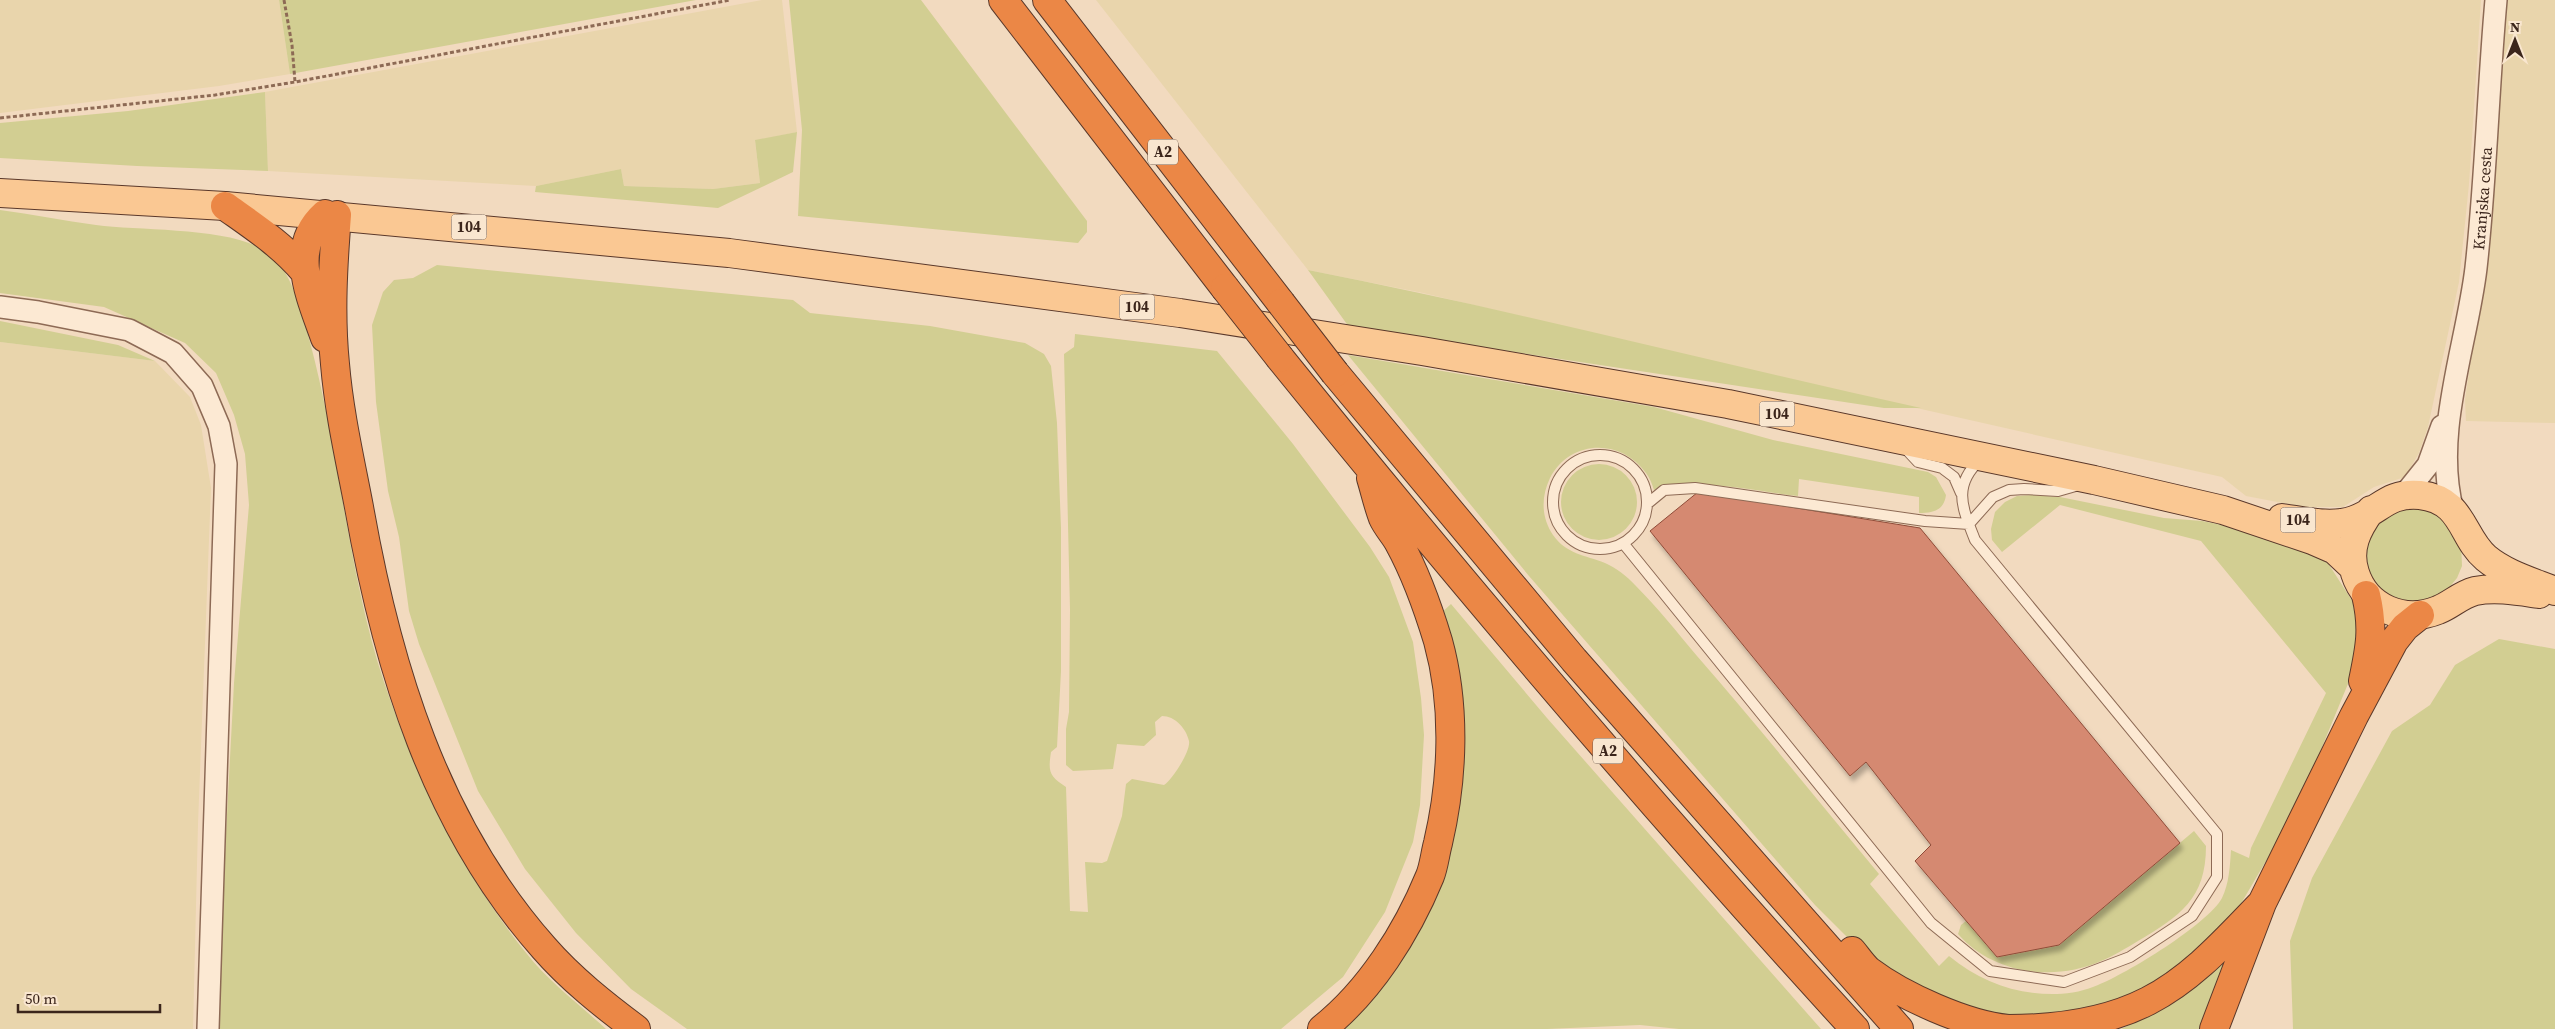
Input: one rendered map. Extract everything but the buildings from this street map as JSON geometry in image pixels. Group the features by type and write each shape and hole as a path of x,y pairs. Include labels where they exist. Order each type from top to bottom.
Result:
{"highway":[{"name":"A2","path":"1003,0 1225,288 1368,467 1572,709 1761,926 1855,1029"},
{"name":"A2","path":"1047,0 1335,373 1574,660 1899,1029"},
{"path":"225,206 272,239 290,254 304,271"},
{"path":"334,366 308,292 304,271 304,252 308,235 315,223 331,215 331,292 334,366 367,554 398,678 420,740 441,790 474,854 506,901 545,949 598,1001 636,1029"},
{"path":"1322,1029 1354,998 1382,963 1406,926 1430,874 1446,810 1450,744 1448,696 1438,643 1419,584 1399,542 1383,518 1368,467"},
{"path":"2354,716 2371,644 2372,619 2366,595"},
{"path":"2214,1029 2262,903 2354,716 2394,641 2405,627 2420,615"},
{"path":"1787,902 1830,926 1868,970 1912,997 1972,1021 2007,1029 2052,1028 2083,1023 2147,1002 2177,983 2215,951 2262,903"}],"main road":[{"name":"104","path":"0,193 225,206 720,252 1180,313 1649,390 1894,438 2094,480 2223,510 2313,522 2354,520 2387,500 2404,495 2430,498 2453,511 2464,524 2471,540 2486,558 2506,571 2555,592"},
{"name":"104","path":"2223,510 2312,540 2335,550 2352,566 2357,582 2366,595 2382,608 2400,615 2420,615 2439,610 2455,598 2474,592 2490,590 2517,590 2555,597"},
{"path":"2352,566 2352,545 2356,533 2372,510"},
{"path":"2455,598 2467,581 2473,561 2471,540"}],"street":[{"name":"Kranjska cesta","path":"2453,395 2476,269 2496,0"},
{"path":"0,307 38,312 129,330 173,352 202,386 219,426 226,464 208,1029"},
{"path":"2404,495 2428,465 2453,395"},
{"path":"2453,395 2446,467 2446,486 2453,511"}],"lane":[{"path":"1623,543 1931,923 1990,971 2064,982 2130,957 2192,916 2217,877 2217,834 1975,540 1962,509 1961,493 1954,478 1942,468 1918,462 1894,438"},
{"path":"1596,455 1612,456 1626,463 1638,474 1645,488 1647,504 1640,526 1623,543 1609,548 1594,549 1579,544 1567,536 1557,524 1553,509 1553,494 1558,479 1568,467 1580,459 1596,455"},
{"path":"1961,493 1968,474 1984,457"},
{"path":"1969,524 1994,497 2009,490 2024,488 2058,491 2094,480"},
{"path":"1647,504 1664,490 1695,488 1925,521 1969,524"}],"path":[{"path":"284,0 292,45 295,82"},
{"path":"0,118 215,95 295,82 730,0"}],"shaded area":[{"path":"0,0 279,0 290,74 219,86 0,113"},
{"path":"279,0 696,0 290,74"},
{"path":"762,0 782,0 797,132 755,141 760,183 713,189 624,186 621,169 536,186 268,171 265,92"},
{"path":"789,0 921,0 1087,221 1087,232 1078,243 798,216 802,130"},
{"path":"1096,0 2481,0 2469,184 2459,282 2428,427 2419,453 2405,477 2374,487 2343,507 2304,507 2246,496 2222,477 1721,364 1423,293 1308,270"},
{"path":"2503,0 2555,0 2555,423 2466,421 2465,400 2479,302"},
{"path":"265,92 268,171 0,158 0,123 128,111"},
{"path":"797,132 793,172 718,208 535,192 536,186 621,169 624,186 713,189 760,183 755,140"},
{"path":"0,210 96,225 184,231 230,238 250,243 265,251 281,266 295,294 319,378 369,630 384,682 411,754 462,858 504,923 535,964 606,1029 220,1029 221,928 234,683 249,505 245,454 234,415 216,373 185,343 104,307 0,293"},
{"path":"437,265 793,300 810,313 930,326 1025,343 1044,354 1051,366 1057,423 1061,528 1061,671 1057,747 1051,752 1050,769 1056,780 1066,787 1070,911 1088,912 1085,862 1102,863 1107,861 1122,816 1126,784 1132,779 1164,785 1180,765 1189,746 1189,741 1185,732 1175,720 1162,716 1155,722 1156,735 1144,746 1117,744 1113,769 1073,771 1066,765 1066,729 1069,712 1070,610 1064,354 1074,347 1075,334 1217,351 1293,444 1370,547 1389,577 1413,642 1424,735 1420,805 1413,842 1385,912 1343,977 1281,1029 687,1029 631,989 576,933 525,869 478,791 419,644 409,611 399,537 388,491 376,402 372,325 383,292 394,280 413,278"},
{"path":"1308,270 1538,319 1921,408 1884,408 1349,327"},
{"path":"0,321 118,345 155,361 0,342"},
{"path":"0,342 155,361 190,397 201,425 211,488 198,824 193,1029 0,1029"},
{"path":"1348,355 1654,407 1773,440 1928,472 1936,477 1946,495 1945,500 1937,510 1919,513 1919,497 1799,479 1798,496 1725,486 1686,484 1654,490 1651,481 1636,462 1610,449 1596,448 1583,450 1570,456 1559,465 1547,485 1544,514 1549,528 1558,541 1570,550 1605,563 1621,572 1667,620 1879,874 1870,884 1939,966 1949,956 1986,980 2000,985 2042,994 2067,993 2089,989 2111,979 2184,934 2214,909 2222,898 2228,881 2231,850 2249,858 2251,848 2326,693 2201,541 2060,505 2002,552 1992,540 1991,529 1995,512 2005,502 2017,496 2060,497 2164,518 2202,521 2253,531 2326,560 2360,613 2352,674 2297,808 2239,907 2214,936 2167,981 2092,1013 1997,1020 1879,969 1815,905 1529,576"},
{"path":"1599,464 1614,467 1626,475 1634,487 1637,502 1634,517 1626,529 1614,537 1599,540 1584,537 1572,529 1564,517 1561,502 1564,487 1572,475 1584,467"},
{"path":"2403,505 2439,513 2461,542 2462,566 2457,578 2442,596 2407,606 2375,591 2360,558 2371,524"},
{"path":"1451,604 1547,718 1821,1029 1679,1029 1640,1025 1547,1029 1339,1029 1445,867 1454,833 1461,799 1462,766 1439,615"},
{"path":"2499,639 2555,649 2555,1029 2293,1029 2290,941 2312,878 2392,731 2430,705 2455,665"},
{"path":"2194,831 2206,846 2205,864 2196,893 2178,914 2166,923 2106,959 2083,968 2064,971 2044,972 2025,970 2006,966 1989,958 1972,948 1958,934 1961,925 1966,921 1997,957 2059,945"},
{"path":"2228,955 2204,1029 2121,1029 2177,1001"}]}
